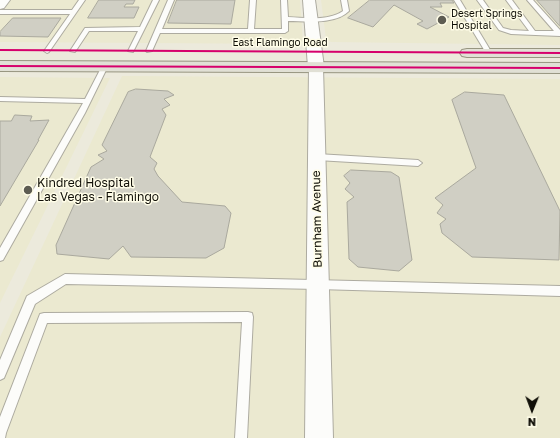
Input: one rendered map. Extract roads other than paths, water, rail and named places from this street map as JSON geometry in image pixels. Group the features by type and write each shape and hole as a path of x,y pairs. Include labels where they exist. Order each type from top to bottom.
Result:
{"main road":[{"name":"East Flamingo Road","path":"0,50 131,51 560,68"},
{"path":"0,56 47,51"},
{"name":"East Flamingo Road","path":"0,66 105,66 489,53 560,53"}],"street":[{"path":"0,6 5,0"},
{"name":"Burnham Avenue","path":"309,0 315,59 319,438"}],"lane":[{"path":"47,51 81,0"},
{"path":"131,51 156,0"},
{"path":"149,52 171,0"},
{"path":"251,31 253,0"},
{"path":"158,31 285,31 284,0"},
{"path":"285,19 335,17 346,11 344,0"},
{"path":"457,0 489,53"},
{"path":"480,0 501,29 511,32 559,34"},
{"path":"509,0 534,33"},
{"path":"530,0 559,34"},
{"path":"0,12 74,12"},
{"path":"73,51 86,29 141,29"},
{"path":"0,257 105,66"},
{"path":"0,99 87,101"},
{"path":"317,157 418,163"},
{"path":"0,374 31,300 65,279 560,291"},
{"path":"0,433 44,318 248,317 241,438"}],"place":[{"name":"Desert Springs Hospital","path":"442,20"},
{"name":"Kindred Hospital Las Vegas - Flamingo","path":"28,190"}]}
